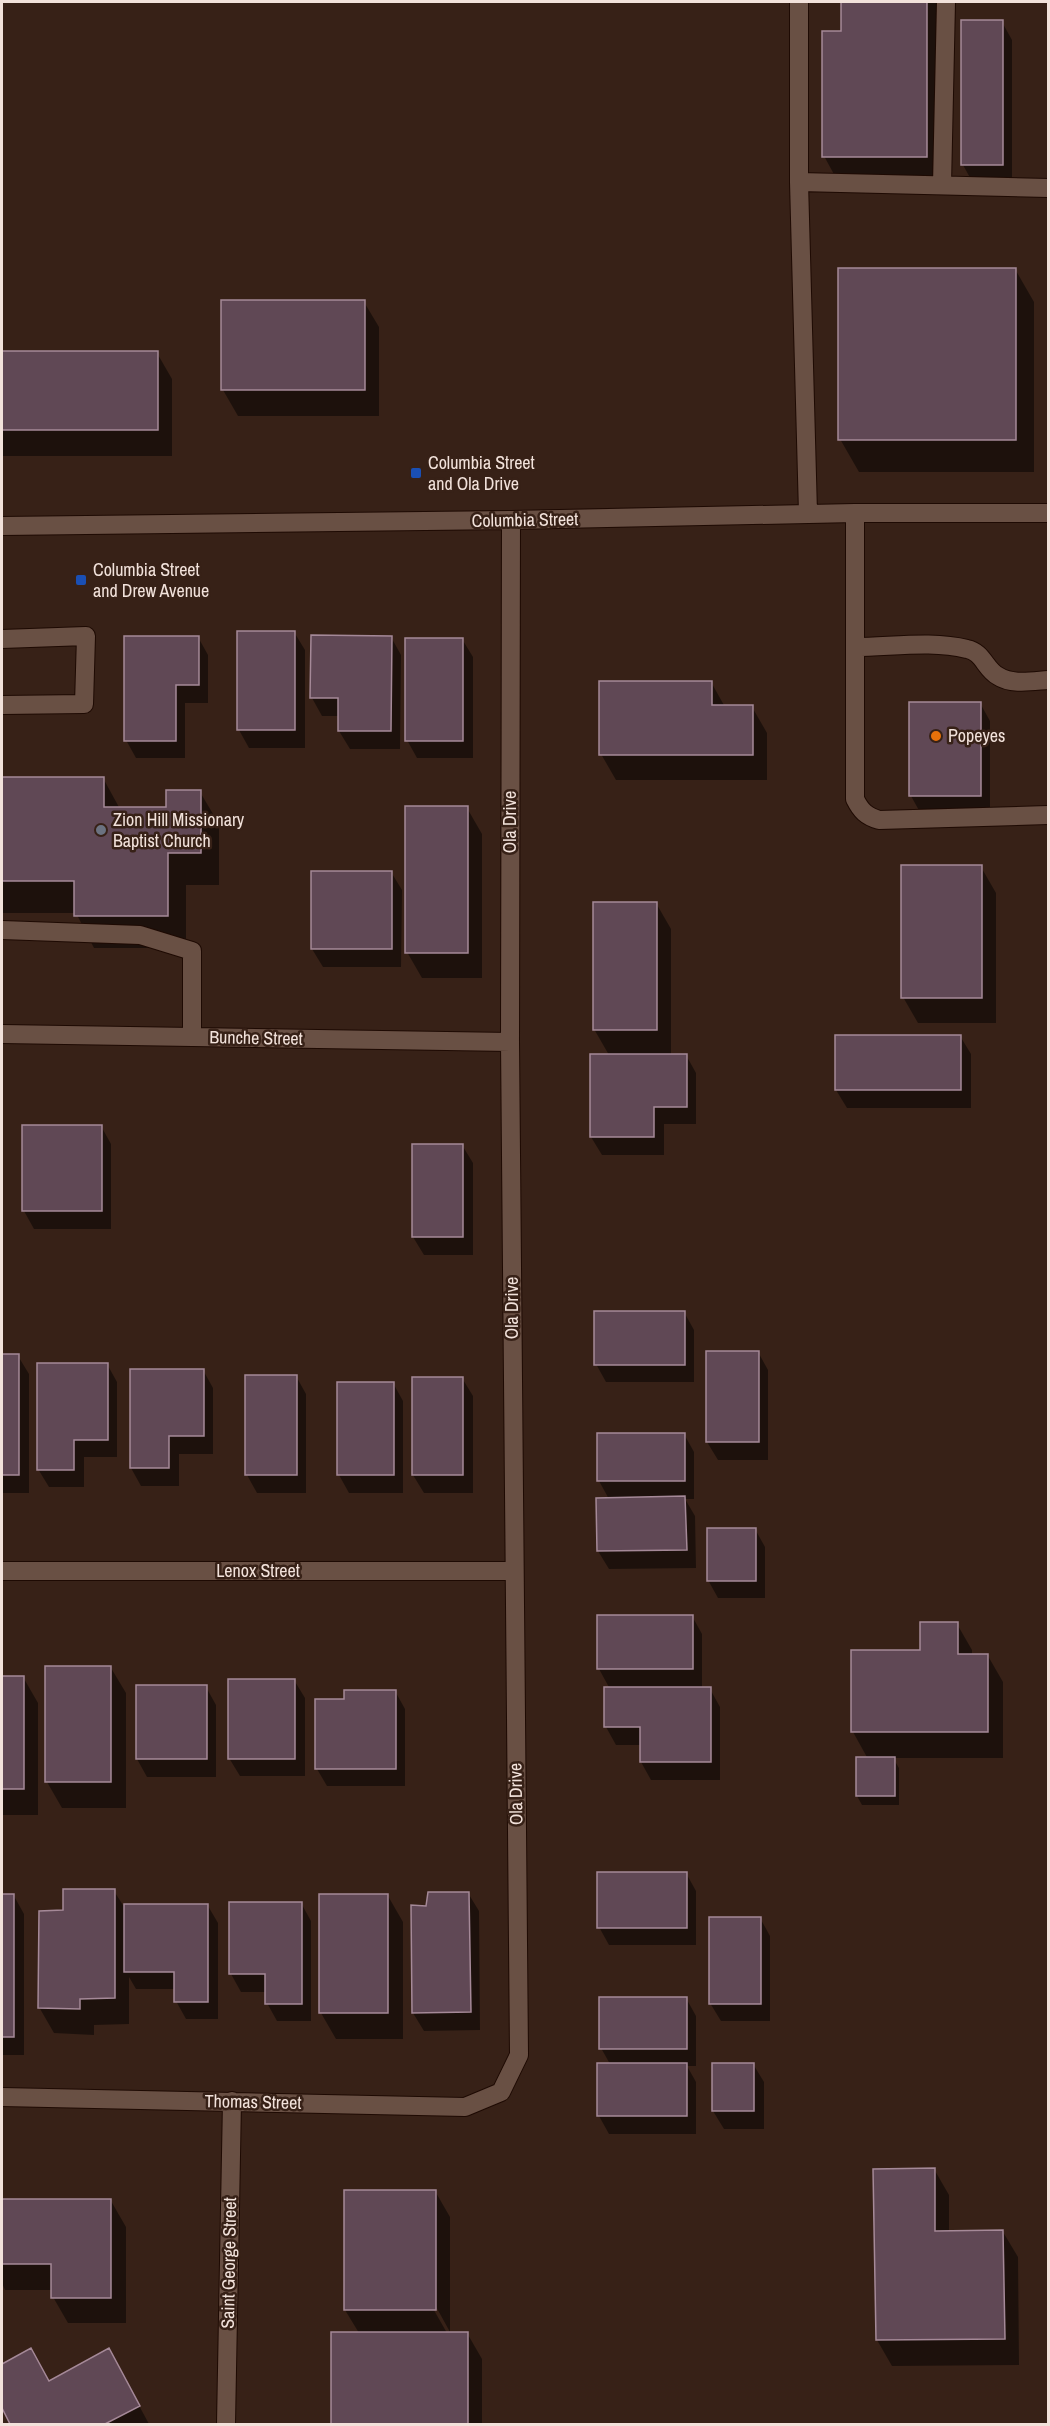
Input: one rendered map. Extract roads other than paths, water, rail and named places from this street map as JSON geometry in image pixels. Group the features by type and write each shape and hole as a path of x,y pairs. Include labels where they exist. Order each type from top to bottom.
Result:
{"street":[{"path":"800,2 799,182 808,513"},
{"path":"942,185 946,2"},
{"path":"799,182 1048,188"},
{"name":"Columbia Street","path":"2,526 511,520 808,513 1048,513"},
{"path":"855,513 855,799 867,816 879,820 1048,815"},
{"name":"Ola Drive","path":"501,2092 519,2055 510,1042 511,520"},
{"path":"2,639 86,636 84,704 2,705"},
{"path":"855,647 946,646 967,648 981,656 999,678 1017,681 1048,680"},
{"path":"2,930 140,935 192,951 192,1037"},
{"name":"Bunche Street","path":"2,1034 510,1042"},
{"name":"Lenox Street","path":"2,1571 514,1570"},
{"name":"Thomas Street","path":"2,2097 465,2107 501,2092"},
{"name":"Saint George Street","path":"226,2424 232,2101"}],"place":[{"name":"Columbia Street and Ola Drive","path":"416,473"},
{"name":"Columbia Street and Drew Avenue","path":"81,580"},
{"name":"Popeyes","path":"936,736"},
{"name":"Zion Hill Missionary Baptist Church","path":"101,830"}]}
